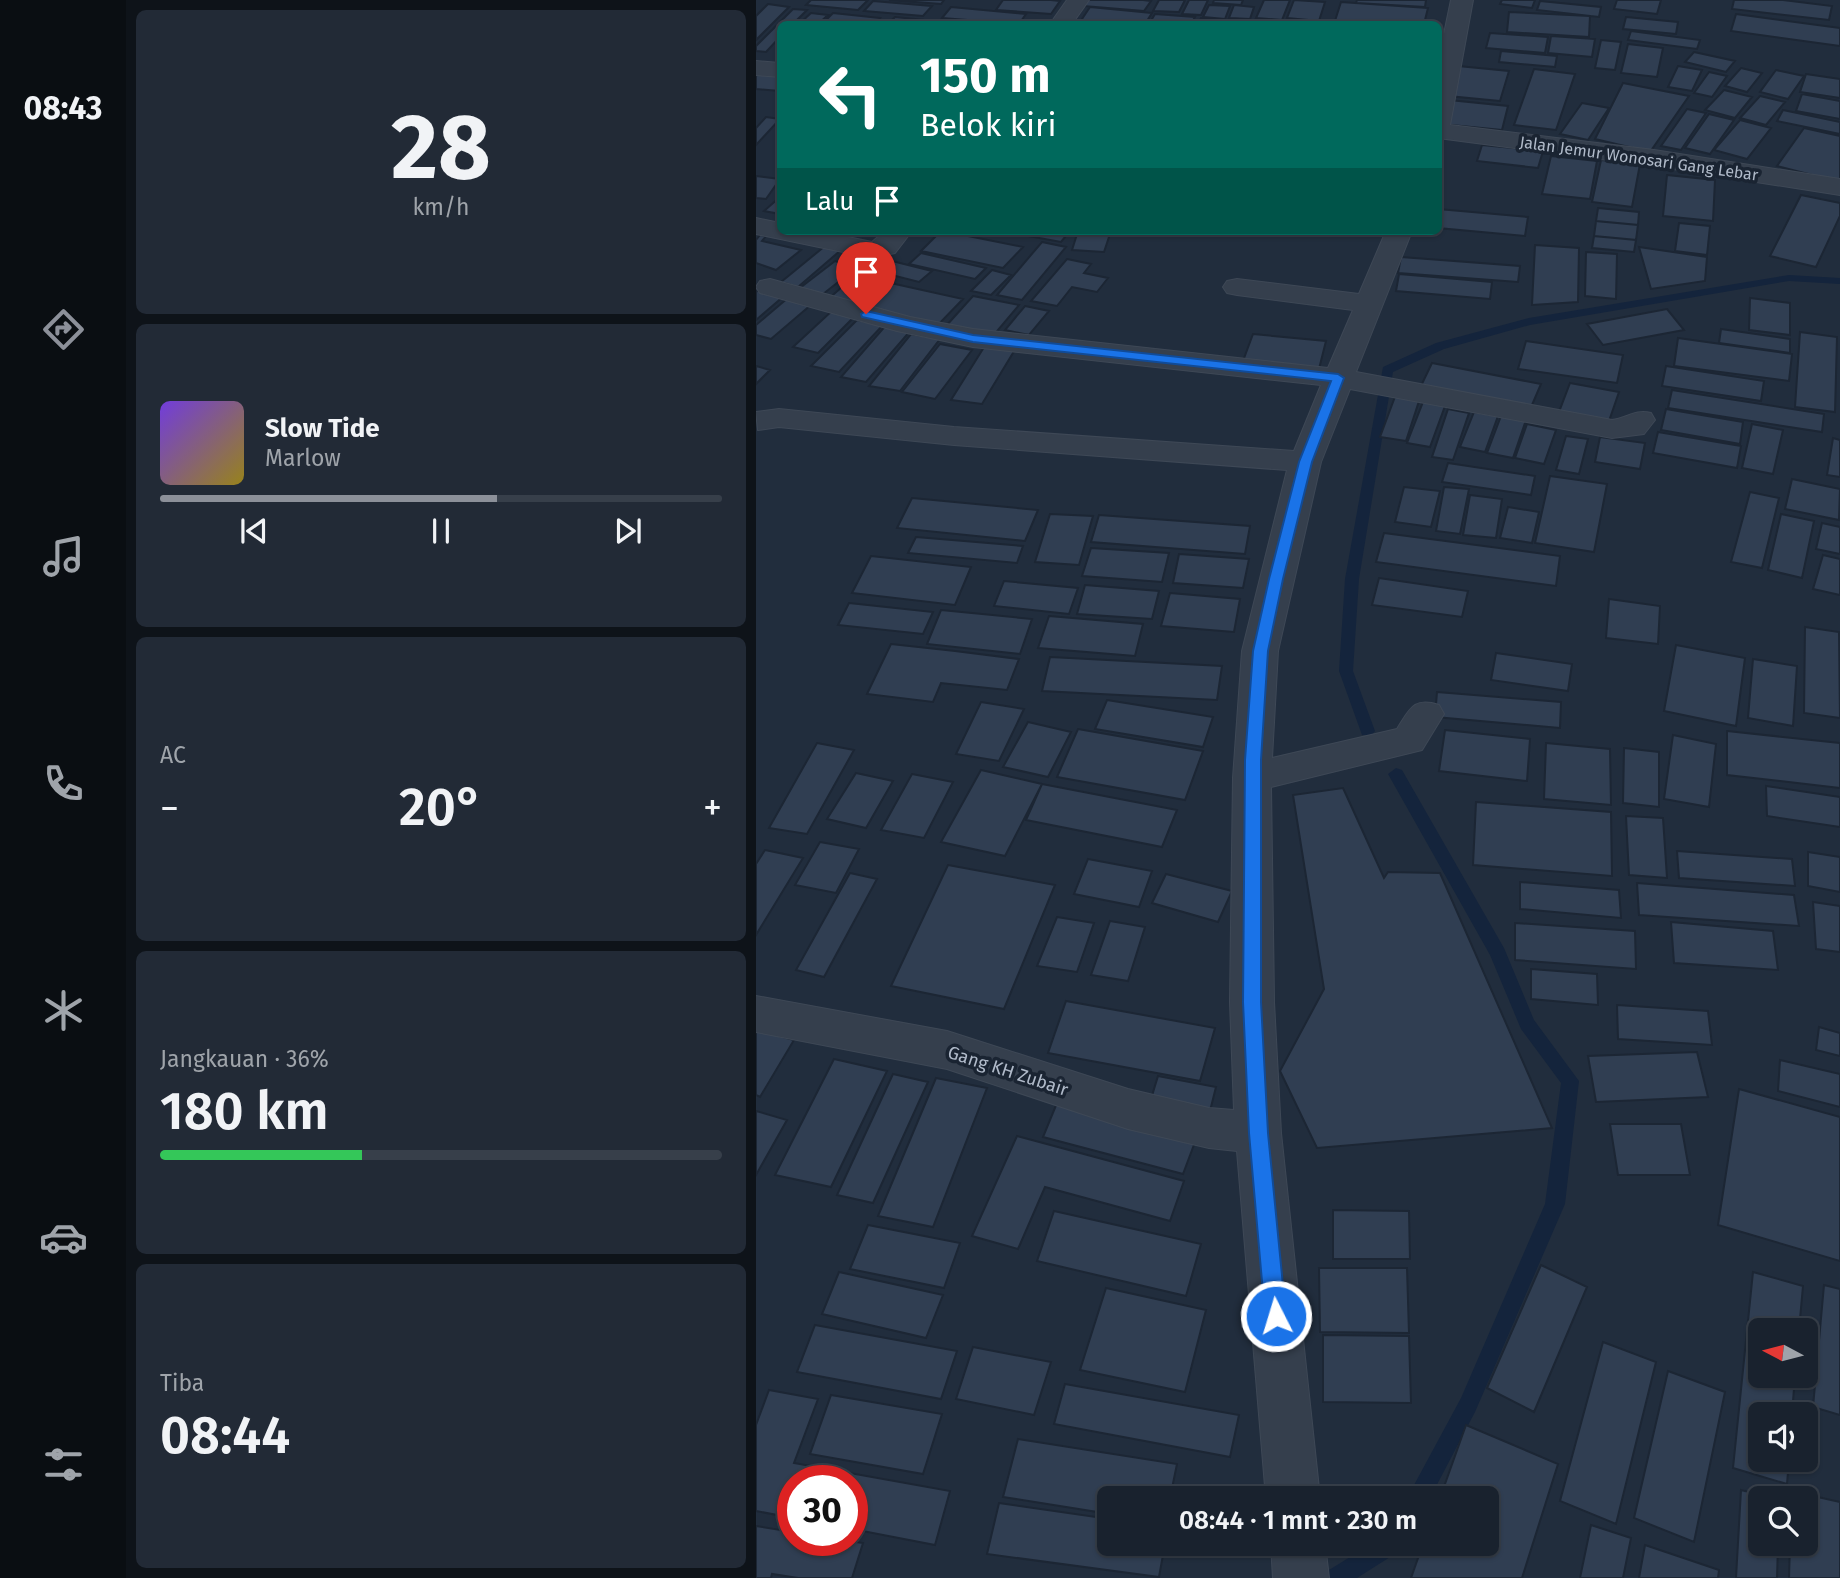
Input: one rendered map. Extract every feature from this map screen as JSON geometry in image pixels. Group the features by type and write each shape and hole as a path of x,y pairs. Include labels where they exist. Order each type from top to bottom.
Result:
{"street":[{"path":"1063,21 1078,0"},
{"path":"1442,107 1462,0"},
{"path":"756,68 777,70"},
{"name":"Jalan Jemur Wonosari Gang Lebar","path":"1442,129 1840,187"},
{"path":"756,226 777,230"},
{"path":"800,235 872,250 885,247 896,235"},
{"path":"1292,1486 1258,1133 1252,1002 1252,778 1260,651 1305,462 1352,382 1368,304 1396,235"},
{"path":"770,287 907,325 973,338 1352,382 1612,429 1633,426 1640,420"},
{"path":"1237,288 1368,304"},
{"path":"758,421 779,418 954,436 1305,462"},
{"path":"1252,778 1332,756 1409,740 1426,714"},
{"name":"Gang KH Zubair","path":"756,1014 947,1050 1128,1110 1209,1128 1258,1133"},
{"path":"1299,1556 1301,1578"}],"building":[{"path":"811,0 868,0 858,10 806,5"},
{"path":"889,0 944,0 941,4"},
{"path":"1003,0 1060,1 1051,14 996,10"},
{"path":"1087,0 1151,1 1144,11 1083,6"},
{"path":"1159,0 1185,0 1179,12 1153,11"},
{"path":"1189,0 1208,0 1201,15 1182,14"},
{"path":"1214,0 1243,0 1241,5 1213,3"},
{"path":"1264,0 1290,0 1282,20 1256,18"},
{"path":"1294,0 1325,2 1319,21 1287,18"},
{"path":"1357,0 1426,0 1425,7 1356,3"},
{"path":"1502,0 1535,0 1532,8 1500,4"},
{"path":"1617,0 1661,0 1657,14 1614,9"},
{"path":"1734,0 1783,0 1832,6 1829,20 1732,9"},
{"path":"873,1 932,6 923,16 864,11"},
{"path":"1540,1 1601,7 1599,17 1537,10"},
{"path":"1341,2 1428,8 1425,21 1335,21"},
{"path":"768,4 789,7 756,40 756,16"},
{"path":"1209,5 1230,6 1225,19 1203,17"},
{"path":"1234,5 1254,7 1250,19 1229,18"},
{"path":"951,7 1026,14 1021,21 942,18"},
{"path":"1090,7 1152,13 1147,21 1081,21"},
{"path":"793,9 807,10 796,21 781,21"},
{"path":"1509,12 1590,16 1589,37 1507,32"},
{"path":"811,13 828,15 821,21 802,21"},
{"path":"833,13 880,18 877,21 825,21"},
{"path":"1155,14 1195,17 1193,21 1151,21"},
{"path":"1736,14 1840,28 1840,46 1731,31"},
{"path":"895,17 925,20 924,21 891,21"},
{"path":"1626,17 1678,22 1676,34 1623,29"},
{"path":"1201,18 1230,20 1230,21 1200,21"},
{"path":"777,25 777,40 766,52 756,51 756,46"},
{"path":"1631,31 1700,40 1697,49 1628,40"},
{"path":"1490,33 1548,37 1545,53 1486,48"},
{"path":"1551,36 1595,39 1592,57 1548,53"},
{"path":"1601,40 1621,42 1615,70 1595,68"},
{"path":"1628,44 1663,48 1657,77 1621,73"},
{"path":"1501,51 1557,56 1555,67 1499,62"},
{"path":"1694,52 1735,61 1726,72 1685,62"},
{"path":"1458,66 1509,71 1500,101 1448,96"},
{"path":"1678,66 1702,70 1692,91 1668,87"},
{"path":"1741,68 1762,73 1747,92 1725,86"},
{"path":"1534,69 1575,74 1556,130 1514,125"},
{"path":"1776,70 1804,76 1788,99 1760,92"},
{"path":"1709,72 1727,76 1712,97 1694,93"},
{"path":"759,73 777,75 777,91 756,89 756,76"},
{"path":"1806,74 1840,79 1840,98 1800,92"},
{"path":"1623,83 1689,96 1650,152 1595,139"},
{"path":"1724,90 1752,97 1735,118 1705,110"},
{"path":"1802,94 1840,101 1840,119 1796,111"},
{"path":"1760,96 1785,102 1766,125 1740,118"},
{"path":"1449,100 1508,106 1502,130 1442,124"},
{"path":"1582,103 1609,108 1588,140 1560,134"},
{"path":"1687,109 1706,113 1681,150 1661,146"},
{"path":"1783,110 1840,122 1840,134 1777,121"},
{"path":"1709,114 1734,120 1710,154 1685,148"},
{"path":"766,117 777,119 777,122 756,145 756,128"},
{"path":"1740,120 1771,128 1747,159 1714,150"},
{"path":"1804,128 1840,136 1840,182 1777,166"},
{"path":"1482,145 1543,151 1538,168 1477,161"},
{"path":"1551,156 1597,161 1590,199 1542,194"},
{"path":"1601,160 1640,164 1632,207 1592,202"},
{"path":"1667,175 1715,180 1713,221 1663,216"},
{"path":"756,176 777,179 777,183 766,199 756,198"},
{"path":"1801,195 1840,203 1840,216 1816,267 1770,256"},
{"path":"777,200 777,213 764,211"},
{"path":"1598,208 1639,212 1638,225 1596,221"},
{"path":"1442,209 1528,217 1525,236 1442,228"},
{"path":"1596,221 1638,225 1636,240 1594,236"},
{"path":"1679,223 1710,226 1707,255 1675,251"},
{"path":"760,235 766,236 762,241 801,250 776,270 756,263 756,240"},
{"path":"937,235 962,235 1023,247 1003,268 921,251"},
{"path":"1023,235 1067,235 1061,242"},
{"path":"1077,235 1110,235 1104,252 1072,250"},
{"path":"1594,236 1636,240 1634,252 1592,248"},
{"path":"1042,242 1066,247 1022,300 997,295"},
{"path":"1535,245 1579,248 1578,302 1532,305"},
{"path":"825,246 841,250 798,287 781,282"},
{"path":"1639,247 1707,257 1705,281 1651,289"},
{"path":"1586,252 1617,254 1616,299 1585,296"},
{"path":"921,253 986,268 975,279 909,264"},
{"path":"876,257 932,271 919,282 864,268"},
{"path":"1401,257 1520,266 1518,282 1398,273"},
{"path":"1067,259 1091,264 1084,273 1108,278 1097,292 1072,287 1057,306 1031,301"},
{"path":"835,261 856,268 818,298 796,291"},
{"path":"992,270 1011,275 991,295 971,291"},
{"path":"857,274 880,281 852,306 827,300"},
{"path":"1399,274 1492,282 1490,299 1396,291"},
{"path":"886,282 963,299 935,328 857,309"},
{"path":"759,289 784,296 756,320 756,292"},
{"path":"973,296 1019,305 993,336 946,326"},
{"path":"789,297 812,304 771,339 756,335 756,325"},
{"path":"1750,298 1790,303 1790,335 1749,330"},
{"path":"1025,306 1049,311 1029,335 1005,330"},
{"path":"834,309 857,314 818,353 793,347"},
{"path":"1667,309 1684,330 1603,345 1587,324"},
{"path":"857,320 883,325 839,372 811,366"},
{"path":"887,324 912,329 866,382 841,377"},
{"path":"1721,329 1790,339 1790,353 1719,343"},
{"path":"1800,332 1837,337 1835,412 1795,407"},
{"path":"911,334 940,339 900,391 869,386"},
{"path":"1253,334 1326,341 1319,369 1243,361"},
{"path":"1678,338 1792,354 1789,381 1674,366"},
{"path":"1526,341 1623,355 1617,383 1518,369"},
{"path":"940,344 972,350 935,399 902,392"},
{"path":"986,344 1016,348 982,404 951,400"},
{"path":"1432,363 1541,384 1529,412 1419,390"},
{"path":"756,366 770,370 756,384"},
{"path":"1666,366 1764,381 1761,401 1662,386"},
{"path":"1570,383 1619,392 1609,421 1559,412"},
{"path":"1672,390 1824,414 1822,432 1668,408"},
{"path":"1396,394 1420,398 1406,441 1380,437"},
{"path":"1423,402 1445,406 1430,447 1407,443"},
{"path":"1448,409 1469,413 1453,460 1432,457"},
{"path":"1666,409 1743,422 1740,444 1661,430"},
{"path":"1474,412 1498,416 1485,452 1460,447"},
{"path":"1501,416 1526,420 1513,458 1487,453"},
{"path":"1527,424 1556,430 1544,464 1515,458"},
{"path":"1752,424 1783,430 1773,474 1742,468"},
{"path":"1658,432 1741,446 1737,468 1653,453"},
{"path":"1566,436 1588,439 1579,474 1556,470"},
{"path":"1600,437 1645,443 1640,469 1595,462"},
{"path":"1833,438 1840,440 1840,477 1827,475"},
{"path":"1448,463 1535,476 1531,495 1442,482"},
{"path":"1550,476 1607,484 1594,552 1535,543"},
{"path":"1792,479 1840,489 1839,520 1785,509"},
{"path":"1404,487 1440,491 1431,527 1395,522"},
{"path":"1444,487 1469,489 1460,534 1436,531"},
{"path":"1750,492 1779,498 1762,568 1731,562"},
{"path":"1470,495 1502,499 1496,538 1463,535"},
{"path":"912,498 1038,510 1025,541 897,528"},
{"path":"1508,507 1539,512 1532,543 1500,538"},
{"path":"1050,514 1093,516 1079,565 1035,562"},
{"path":"1781,514 1814,521 1802,578 1768,570"},
{"path":"1099,515 1250,526 1245,554 1091,542"},
{"path":"1822,523 1840,527 1840,554 1816,549"},
{"path":"1384,533 1560,556 1556,586 1376,562"},
{"path":"916,537 1023,546 1017,563 908,553"},
{"path":"1091,548 1169,553 1162,582 1082,576"},
{"path":"1179,554 1249,559 1243,588 1173,583"},
{"path":"1823,555 1840,559 1840,595 1813,589"},
{"path":"871,556 971,567 955,605 852,593"},
{"path":"1379,578 1468,591 1462,617 1372,605"},
{"path":"1004,581 1078,588 1069,614 994,606"},
{"path":"1085,585 1159,591 1152,619 1077,614"},
{"path":"1170,593 1240,599 1234,632 1161,626"},
{"path":"1609,599 1660,606 1658,644 1606,638"},
{"path":"849,603 933,612 923,634 838,625"},
{"path":"941,610 1032,619 1020,654 927,644"},
{"path":"1049,616 1143,624 1135,656 1038,648"},
{"path":"1805,627 1839,632 1840,718 1804,713"},
{"path":"891,644 1019,659 1007,690 941,683 933,702 867,694"},
{"path":"1676,645 1745,658 1736,726 1664,711"},
{"path":"1496,653 1572,664 1568,691 1491,680"},
{"path":"1050,657 1222,666 1217,700 1042,691"},
{"path":"1753,659 1797,666 1793,726 1748,718"},
{"path":"1437,692 1561,702 1560,728 1435,717"},
{"path":"1107,700 1213,717 1203,747 1095,729"},
{"path":"981,702 1024,709 999,761 956,754"},
{"path":"1028,722 1071,732 1048,777 1003,767"},
{"path":"1078,729 1203,751 1185,800 1057,777"},
{"path":"1445,730 1530,739 1527,781 1439,771"},
{"path":"1727,731 1840,743 1840,788 1727,775"},
{"path":"1673,735 1716,744 1709,807 1664,799"},
{"path":"817,743 854,750 807,834 769,828"},
{"path":"1546,743 1610,749 1611,805 1544,799"},
{"path":"1624,748 1659,752 1659,807 1623,803"},
{"path":"981,770 1042,784 1005,856 941,842"},
{"path":"856,773 893,781 866,828 827,819"},
{"path":"912,774 953,782 924,838 881,830"},
{"path":"1042,784 1177,810 1162,847 1026,820"},
{"path":"1766,786 1840,797 1840,827 1767,816"},
{"path":"1343,788 1384,878 1388,872 1440,873 1552,1128 1317,1148 1280,1071 1324,989 1293,795"},
{"path":"1476,802 1611,812 1612,876 1473,865"},
{"path":"1626,816 1663,818 1667,878 1629,875"},
{"path":"820,842 859,849 836,893 795,885"},
{"path":"765,850 803,858 756,935 756,864"},
{"path":"1677,851 1792,859 1795,886 1679,878"},
{"path":"1808,852 1840,857 1840,892 1808,886"},
{"path":"1088,859 1152,871 1139,907 1074,894"},
{"path":"948,865 1055,885 1004,1009 891,986"},
{"path":"850,873 877,879 824,977 796,970"},
{"path":"1166,874 1232,891 1218,922 1152,903"},
{"path":"1520,882 1619,890 1621,918 1520,909"},
{"path":"1637,883 1794,895 1799,926 1639,915"},
{"path":"1813,902 1840,906 1840,952 1816,949"},
{"path":"1057,917 1094,923 1077,972 1037,966"},
{"path":"1110,921 1145,927 1128,981 1091,975"},
{"path":"1671,922 1773,931 1778,970 1674,963"},
{"path":"1515,923 1635,931 1636,969 1515,960"},
{"path":"1531,969 1597,974 1598,1005 1531,999"},
{"path":"1066,1001 1215,1028 1200,1081 1048,1053"},
{"path":"1617,1005 1708,1011 1712,1045 1618,1039"},
{"path":"1819,1027 1840,1033 1840,1056 1816,1050"},
{"path":"756,1030 794,1040 760,1097 756,1095"},
{"path":"1697,1052 1708,1097 1596,1102 1588,1056"},
{"path":"834,1059 887,1071 831,1187 775,1175"},
{"path":"1780,1060 1840,1074 1840,1107 1778,1091"},
{"path":"893,1074 928,1082 873,1203 837,1195"},
{"path":"1158,1076 1216,1087 1207,1123 1147,1112"},
{"path":"936,1078 987,1088 933,1227 878,1216"},
{"path":"1739,1089 1840,1117 1840,1261 1718,1225"},
{"path":"1059,1098 1198,1134 1183,1174 1043,1137"},
{"path":"756,1111 787,1120 756,1175"},
{"path":"1610,1124 1681,1124 1690,1175 1618,1175"},
{"path":"1017,1136 1184,1181 1170,1221 1045,1187 1018,1249 972,1236"},
{"path":"1333,1210 1409,1211 1410,1259 1333,1259"},
{"path":"1054,1211 1201,1244 1186,1296 1037,1261"},
{"path":"868,1225 960,1243 944,1288 850,1269"},
{"path":"1541,1265 1587,1287 1534,1412 1487,1388"},
{"path":"1319,1268 1407,1268 1409,1333 1320,1332"},
{"path":"839,1272 943,1295 926,1338 822,1314"},
{"path":"1753,1272 1803,1286 1800,1318 1748,1318"},
{"path":"1824,1285 1840,1289 1840,1415 1818,1408 1818,1402 1813,1402 1815,1388 1818,1388 1818,1352"},
{"path":"1106,1288 1206,1310 1185,1392 1080,1370"},
{"path":"1748,1321 1748,1388 1794,1388 1793,1402 1748,1402 1748,1472 1788,1472 1787,1484 1733,1468"},
{"path":"815,1325 957,1351 941,1399 797,1372"},
{"path":"1323,1335 1409,1336 1411,1403 1323,1402"},
{"path":"1603,1342 1656,1362 1616,1524 1560,1501"},
{"path":"973,1347 1051,1362 1034,1415 956,1399"},
{"path":"1668,1371 1725,1392 1694,1542 1634,1518"},
{"path":"1065,1384 1239,1415 1230,1457 1054,1424"},
{"path":"769,1390 818,1399 794,1463 805,1465 777,1465 777,1515 756,1511 756,1425"},
{"path":"831,1395 942,1414 923,1474 810,1454"},
{"path":"1466,1425 1558,1464 1522,1578 1411,1578 1419,1556 1499,1556 1499,1486 1444,1486"},
{"path":"1018,1439 1177,1464 1172,1486 1097,1486 1097,1512 1003,1497"},
{"path":"868,1476 950,1491 935,1545 868,1532"},
{"path":"1741,1490 1748,1492 1748,1556 1778,1556 1777,1578 1736,1578"},
{"path":"1818,1497 1840,1502 1840,1578 1789,1578 1790,1556 1818,1556"},
{"path":"999,1503 1097,1517 1097,1556 1163,1556 1159,1577 987,1554"},
{"path":"1591,1525 1631,1538 1623,1578 1580,1578"},
{"path":"756,1526 777,1529 777,1556 859,1556 852,1578 798,1578 772,1574 771,1578 756,1578"},
{"path":"1645,1545 1719,1570 1718,1578 1639,1578"}],"waterway":[{"path":"1367,731 1346,671 1352,579 1387,370 1440,346 1529,322 1789,278 1840,281"},
{"path":"1396,774 1498,953 1527,1024 1570,1081 1555,1204 1468,1405 1424,1486"},
{"path":"1337,1578 1371,1556"}],"route":[{"path":"866,314 973,338 1338,378 1305,462 1260,651 1253,760 1252,1002 1258,1133 1276,1316"}]}
